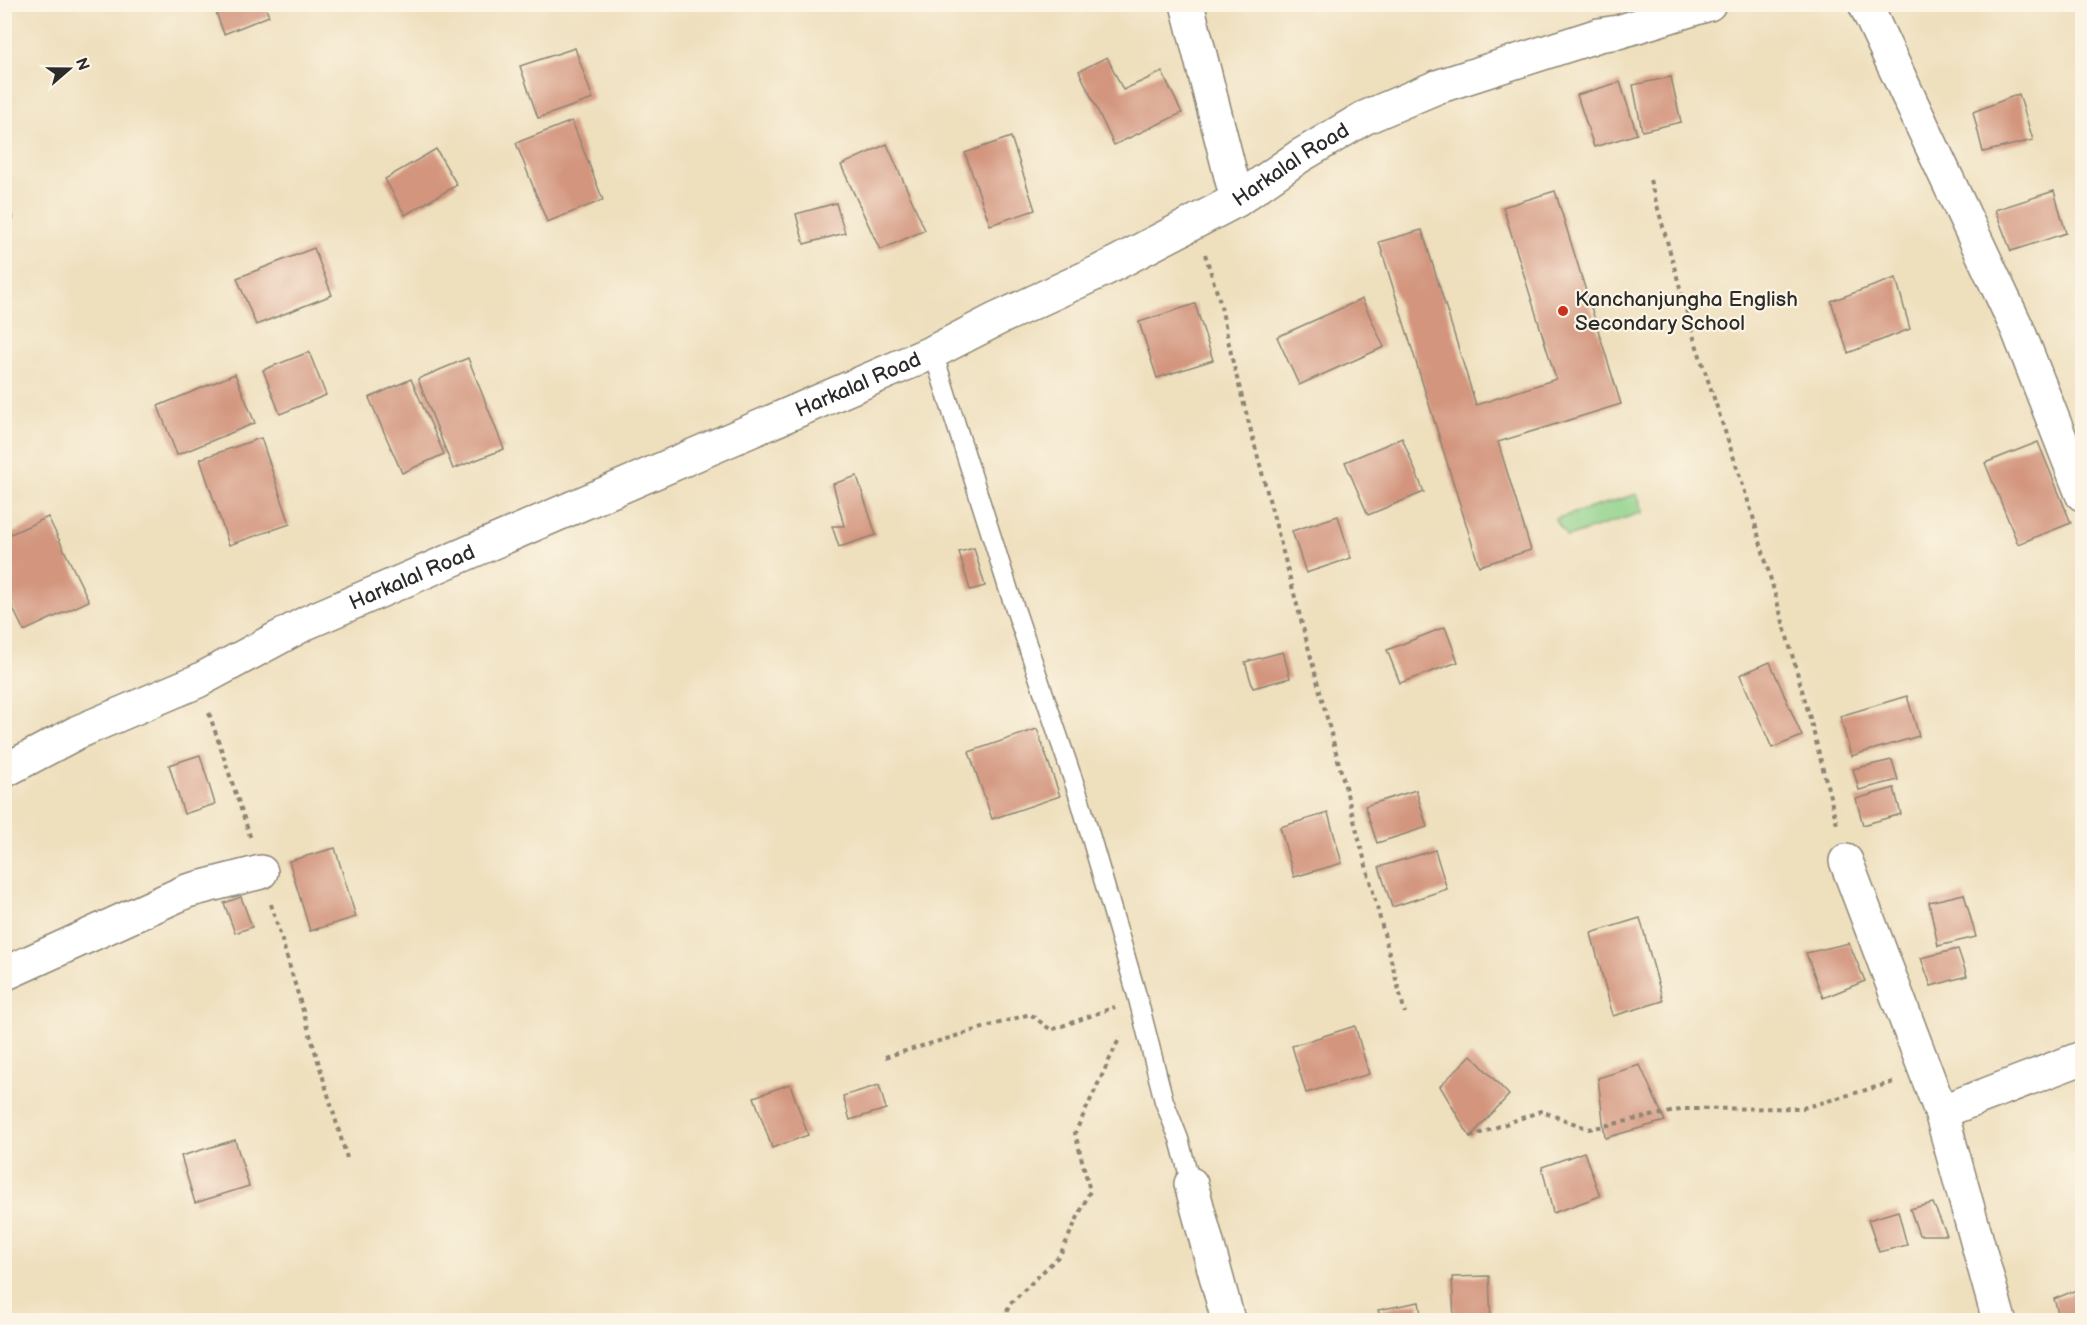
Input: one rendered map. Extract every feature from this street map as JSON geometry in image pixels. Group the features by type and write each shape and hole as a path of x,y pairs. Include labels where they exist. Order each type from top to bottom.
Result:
{"street":[{"path":"1187,4 1237,200"},
{"name":"Harkalal Road","path":"4,771 78,732 198,681 308,622 933,352 997,319 1101,271 1237,200 1300,156 1364,118 1437,87 1599,34 1618,32 1708,4"},
{"path":"1864,4 2018,330 2082,494"},
{"path":"1846,861 1941,1112 1999,1320"},
{"path":"4,974 187,891 261,872"},
{"path":"1941,1112 2082,1058"},
{"path":"1191,1184 1228,1320"}],"lane":[{"path":"933,352 1009,591 1080,800 1138,999 1164,1101 1179,1139 1191,1184"}],"path":[{"path":"1650,180 1694,338 1752,513 1810,718 1846,861"},
{"path":"1195,222 1220,302 1233,363 1405,1013"},
{"path":"198,681 225,756 261,872 346,1158"},
{"path":"885,1057 1030,1014 1051,1030 1138,999"},
{"path":"1003,1320 1010,1304 1060,1255 1090,1191 1074,1133 1138,999"},
{"path":"1470,1137 1541,1111 1589,1129 1685,1109 1803,1108 1926,1073"}],"green space":[{"path":"1637,494 1643,512 1567,537 1555,519"}],"building":[{"path":"213,4 264,4 269,16 224,34"},
{"path":"575,48 593,99 538,118 520,66"},
{"path":"1107,57 1123,90 1162,72 1182,113 1114,145 1079,71"},
{"path":"1671,77 1681,122 1642,131 1633,85"},
{"path":"1620,82 1637,134 1594,147 1577,95"},
{"path":"2019,94 2033,140 1983,152 1973,112"},
{"path":"572,121 603,200 547,222 516,143"},
{"path":"1011,137 1035,210 990,225 965,153"},
{"path":"887,144 925,230 880,250 841,165"},
{"path":"436,149 457,185 405,215 385,179"},
{"name":"Kanchanjungha English Secondary School","path":"1555,191 1621,404 1498,442 1531,550 1479,566 1379,242 1422,230 1476,405 1556,379 1503,207"},
{"path":"2054,191 2066,233 2011,251 1995,210"},
{"path":"4,198 13,218 4,222"},
{"path":"836,203 845,233 804,244 796,214"},
{"path":"314,248 332,295 256,325 237,278"},
{"path":"1896,278 1910,329 1848,353 1831,301"},
{"path":"1362,299 1384,347 1299,385 1277,337"},
{"path":"1195,304 1213,360 1157,378 1139,322"},
{"path":"309,352 326,395 280,414 263,370"},
{"path":"468,358 504,449 453,469 418,379"},
{"path":"235,374 255,423 177,455 158,406"},
{"path":"411,379 444,454 402,473 369,398"},
{"path":"261,438 290,524 229,545 200,459"},
{"path":"1402,438 1424,492 1368,515 1345,462"},
{"path":"2038,442 2071,523 2018,544 1985,463"},
{"path":"857,476 876,535 839,547 832,526 844,526 833,484"},
{"path":"1338,516 1351,558 1306,573 1292,531"},
{"path":"48,517 89,601 24,631 4,590 4,537"},
{"path":"974,548 985,586 970,590 959,552"},
{"path":"1445,627 1458,662 1400,683 1387,650"},
{"path":"1283,652 1290,678 1253,688 1245,662"},
{"path":"1770,662 1802,736 1772,748 1740,675"},
{"path":"1907,696 1919,736 1851,756 1840,716"},
{"path":"1037,729 1060,796 992,819 969,752"},
{"path":"200,755 215,804 184,814 169,765"},
{"path":"1892,760 1898,780 1859,790 1853,769"},
{"path":"1894,788 1901,814 1863,825 1856,799"},
{"path":"1416,790 1427,827 1377,843 1365,806"},
{"path":"1328,813 1342,863 1294,877 1280,827"},
{"path":"335,848 356,917 310,931 289,861"},
{"path":"1435,850 1447,889 1392,907 1379,867"},
{"path":"1964,894 1976,937 1938,946 1929,902"},
{"path":"241,897 252,927 235,933 224,903"},
{"path":"1640,918 1663,1001 1613,1016 1591,933"},
{"path":"1849,943 1865,981 1823,998 1806,953"},
{"path":"1958,949 1967,976 1931,986 1921,958"},
{"path":"1355,1026 1369,1074 1306,1093 1292,1046"},
{"path":"1471,1055 1509,1095 1470,1137 1440,1086"},
{"path":"1640,1065 1665,1121 1605,1138 1598,1078"},
{"path":"790,1084 808,1135 772,1148 754,1097"},
{"path":"879,1085 886,1109 850,1120 843,1096"},
{"path":"235,1140 249,1186 195,1203 181,1156"},
{"path":"1584,1152 1600,1196 1553,1213 1542,1167"},
{"path":"1933,1203 1947,1235 1919,1235 1910,1209"},
{"path":"1898,1211 1907,1245 1879,1252 1868,1220"},
{"path":"1489,1276 1491,1320 1454,1320 1452,1277"},
{"path":"2081,1288 2082,1320 2060,1320 2054,1299"},
{"path":"1419,1302 1422,1320 1381,1320 1378,1310"}],"place":[{"name":"Kanchanjungha English Secondary School","path":"1563,311"}]}
